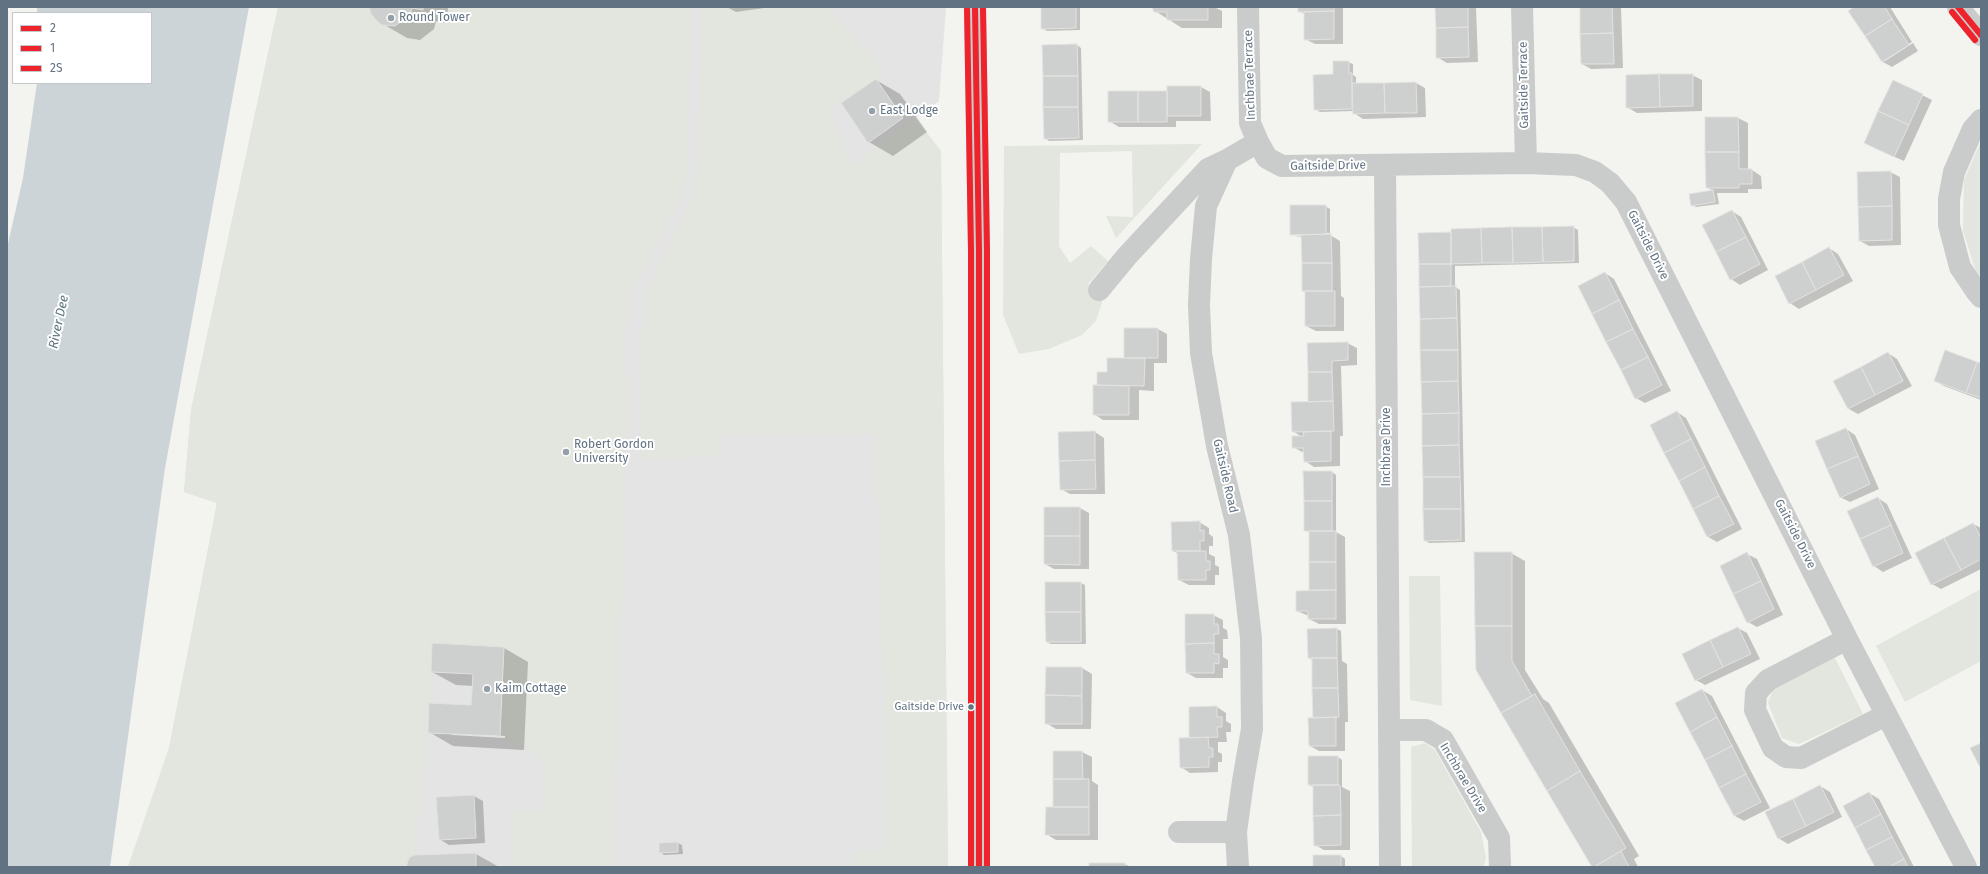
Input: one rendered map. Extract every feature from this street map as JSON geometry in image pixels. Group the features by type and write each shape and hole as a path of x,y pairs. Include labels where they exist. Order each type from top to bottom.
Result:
{"street":[{"path":"975,7 978,251 979,867"},
{"name":"Inchbrae Terrace","path":"1248,7 1250,123 1258,142"},
{"name":"Gaitside Terrace","path":"1522,7 1526,163"},
{"path":"1958,7 1981,35"},
{"path":"1981,120 1973,129 1954,172 1949,199 1948,225 1960,267 1981,296"},
{"path":"1099,290 1127,256 1208,169 1258,142"},
{"name":"Gaitside Drive","path":"1258,142 1267,158 1282,166 1526,163 1576,165 1595,172 1610,183 1626,202 1847,639 1966,867"},
{"name":"Gaitside Road","path":"1227,160 1206,206 1201,259 1199,305 1201,353 1217,446 1239,535 1251,638 1252,729 1242,781 1236,832 1238,867"},
{"name":"Inchbrae Drive","path":"1385,165 1390,867"},
{"path":"1847,639 1768,680 1756,693 1755,710 1773,748 1786,757 1801,758 1886,715"},
{"name":"Inchbrae Drive","path":"1388,730 1426,730 1443,740 1499,838 1500,867"},
{"path":"1179,832 1236,832"}],"shaded area":[{"name":"Robert Gordon University","path":"278,7 946,7 939,101 915,118 941,151 948,867 128,867 169,748 217,503 184,492 191,410"},
{"path":"278,7 691,7 687,169 683,192 631,293 625,333 628,423 612,867 514,867 513,812 545,811 545,763 527,748 500,736 504,647 433,644 428,733 414,855 409,858 406,867 128,867 169,748 217,503 184,492 191,410"},
{"path":"702,7 830,7 836,17 885,73 841,103 828,109 852,167 915,118 941,151 948,867 853,867 853,851 888,850 876,434 719,435 719,456 663,458 640,457 641,335 647,292 694,193 697,170"},
{"path":"1981,141 1981,279 1976,272 1963,231 1964,180"},
{"path":"1202,144 1116,238 1106,216 1133,217 1132,151 1060,153 1059,246 1070,263 1091,246 1108,261 1088,284 1103,299 1096,321 1082,335 1049,349 1019,354 1003,315 1004,146"},
{"path":"1409,576 1440,576 1442,706 1410,700"},
{"path":"1981,589 1981,661 1905,702 1876,646"},
{"path":"1835,658 1863,714 1799,744 1782,738 1768,703 1774,687"},
{"path":"1425,743 1435,750 1481,832 1486,858 1484,867 1412,867 1411,747"}],"water":[{"name":"River Dee","path":"37,7 249,7 165,468 110,867 7,867 7,248 23,178 37,84 152,84 152,12 37,12"}],"building":[{"name":"Round Tower","path":"369,7 423,7 423,10 412,8 410,15 395,26 382,25 371,14"},
{"path":"1041,7 1076,7 1076,28 1041,29"},
{"path":"1152,7 1208,7 1208,20 1167,20 1167,12 1154,12"},
{"path":"1298,7 1334,7 1334,11 1298,12"},
{"path":"1435,7 1468,7 1468,27 1436,28"},
{"path":"1580,7 1612,7 1613,33 1580,34"},
{"path":"1854,7 1885,7 1892,19 1865,36 1848,11"},
{"path":"1334,11 1334,39 1304,40 1304,12"},
{"path":"1892,19 1909,45 1882,62 1865,36"},
{"path":"1468,27 1469,57 1436,58 1436,28"},
{"path":"1613,33 1614,64 1581,64 1580,34"},
{"path":"1077,44 1078,76 1043,76 1042,45"},
{"path":"1333,61 1349,61 1349,73 1352,73 1352,109 1314,110 1313,75 1333,74"},
{"path":"1659,74 1660,107 1626,108 1626,75"},
{"path":"1659,74 1693,74 1693,106 1660,107"},
{"path":"1043,76 1078,76 1078,107 1043,107"},
{"name":"East Lodge","path":"876,79 903,118 868,143 841,103"},
{"path":"1893,80 1923,94 1909,125 1878,111"},
{"path":"1416,82 1417,113 1385,113 1384,83"},
{"path":"1352,83 1384,83 1385,113 1353,114"},
{"path":"1167,86 1201,86 1201,116 1167,116"},
{"path":"1108,91 1138,91 1138,122 1108,122"},
{"path":"1138,91 1167,91 1167,122 1138,122"},
{"path":"1043,107 1078,107 1079,138 1044,139"},
{"path":"1878,111 1909,125 1894,157 1864,143"},
{"path":"1705,117 1738,117 1739,152 1705,152"},
{"path":"1705,152 1739,152 1739,169 1752,169 1752,184 1739,184 1739,188 1706,188"},
{"path":"1891,171 1892,206 1858,207 1857,172"},
{"path":"1713,190 1715,202 1691,206 1689,194"},
{"path":"1290,205 1326,205 1326,234 1290,235"},
{"path":"1892,206 1892,240 1859,241 1858,207"},
{"path":"1732,210 1746,237 1716,252 1702,225"},
{"path":"1574,226 1574,261 1543,262 1542,227"},
{"path":"1512,227 1542,227 1543,262 1513,263"},
{"path":"1512,227 1513,263 1482,263 1481,228"},
{"path":"1481,228 1482,263 1451,264 1451,229"},
{"path":"1451,232 1451,264 1419,264 1418,233"},
{"path":"1331,234 1332,263 1302,263 1301,235"},
{"path":"1746,237 1760,264 1730,280 1716,252"},
{"path":"1829,247 1844,275 1816,290 1802,262"},
{"path":"1802,262 1816,290 1789,304 1775,276"},
{"path":"1302,263 1332,263 1332,291 1302,291"},
{"path":"1419,264 1451,264 1451,286 1419,287"},
{"path":"1605,272 1619,300 1592,314 1578,286"},
{"path":"1456,286 1457,318 1420,319 1419,287"},
{"path":"1305,291 1335,291 1335,326 1305,326"},
{"path":"1619,300 1633,329 1606,342 1592,314"},
{"path":"1457,318 1458,350 1420,350 1420,319"},
{"path":"1124,328 1158,328 1158,358 1124,358"},
{"path":"1633,329 1648,357 1621,370 1606,342"},
{"path":"1348,342 1348,360 1332,361 1332,372 1308,372 1307,343"},
{"path":"1420,350 1458,350 1458,381 1421,382"},
{"path":"1945,350 1977,362 1966,393 1934,381"},
{"path":"1888,352 1903,381 1875,395 1861,367"},
{"path":"1648,357 1662,385 1635,399 1621,370"},
{"path":"1107,358 1145,358 1144,386 1097,385 1097,372 1107,372"},
{"path":"1977,362 1981,363 1981,398 1966,393"},
{"path":"1861,367 1875,395 1848,409 1833,381"},
{"path":"1308,372 1332,372 1333,401 1308,402"},
{"path":"1458,381 1459,413 1422,414 1421,382"},
{"path":"1093,385 1129,386 1129,415 1093,415"},
{"path":"1333,401 1334,431 1292,432 1291,402"},
{"path":"1677,411 1691,439 1664,453 1650,425"},
{"path":"1459,413 1459,445 1422,446 1422,414"},
{"path":"1846,428 1858,456 1827,469 1815,441"},
{"path":"1095,431 1095,460 1059,461 1058,432"},
{"path":"1331,431 1331,461 1304,462 1303,448 1292,448 1292,436 1304,436 1303,432"},
{"path":"1691,439 1705,467 1679,481 1664,453"},
{"path":"1459,445 1460,477 1423,477 1422,446"},
{"path":"1858,456 1870,484 1840,498 1827,469"},
{"path":"1095,460 1096,489 1060,490 1059,461"},
{"path":"1705,467 1719,496 1693,509 1679,481"},
{"path":"1303,471 1332,471 1332,501 1304,501"},
{"path":"1423,477 1460,477 1461,509 1423,509"},
{"path":"1719,496 1734,524 1707,537 1693,509"},
{"path":"1878,497 1891,525 1860,539 1847,511"},
{"path":"1304,501 1332,501 1332,531 1304,531"},
{"path":"1044,507 1080,507 1080,536 1044,536"},
{"path":"1423,509 1461,509 1461,540 1424,541"},
{"path":"1200,521 1200,531 1204,530 1204,541 1200,541 1200,551 1172,551 1171,522"},
{"path":"1973,523 1981,538 1981,559 1961,570 1944,538"},
{"path":"1891,525 1903,553 1873,567 1860,539"},
{"path":"1309,531 1336,531 1336,562 1309,562"},
{"path":"1044,536 1080,536 1080,565 1044,564"},
{"path":"1944,538 1961,570 1931,585 1915,553"},
{"path":"1177,551 1206,551 1206,561 1210,561 1210,570 1206,570 1206,580 1178,580"},
{"path":"1474,552 1512,552 1512,626 1475,626"},
{"path":"1747,552 1761,581 1733,594 1720,566"},
{"path":"1309,562 1336,562 1336,590 1309,590"},
{"path":"1761,581 1774,609 1747,623 1733,594"},
{"path":"1045,582 1081,582 1081,612 1045,612"},
{"path":"1336,590 1336,619 1308,619 1308,611 1296,611 1296,591"},
{"path":"1045,612 1081,612 1081,642 1046,642"},
{"path":"1185,614 1214,614 1214,624 1218,624 1219,634 1214,634 1214,643 1185,644"},
{"path":"1475,626 1512,626 1512,661 1532,696 1501,713 1476,670"},
{"path":"1738,627 1751,654 1723,667 1710,640"},
{"path":"1337,628 1337,658 1308,658 1307,629"},
{"path":"1710,640 1723,667 1695,681 1682,654"},
{"name":"Kaim Cottage","path":"432,643 504,647 500,736 428,733 429,703 471,705 473,674 431,672"},
{"path":"1214,643 1214,654 1219,654 1219,664 1214,663 1214,673 1186,673 1185,644"},
{"path":"1312,658 1337,658 1338,688 1312,688"},
{"path":"1046,667 1082,667 1082,696 1045,695"},
{"path":"1312,688 1338,688 1339,717 1313,718"},
{"path":"1702,689 1717,717 1690,732 1675,703"},
{"path":"1535,694 1580,771 1547,791 1501,713"},
{"path":"1045,695 1082,696 1082,724 1045,724"},
{"path":"1217,706 1217,717 1222,717 1222,727 1217,727 1218,737 1189,738 1189,707"},
{"path":"1336,717 1336,746 1309,746 1308,718"},
{"path":"1717,717 1732,746 1705,760 1690,732"},
{"path":"1208,737 1209,748 1213,748 1213,757 1209,757 1209,767 1180,768 1179,738"},
{"path":"1981,743 1981,769 1970,748"},
{"path":"1732,746 1746,774 1719,788 1705,760"},
{"path":"1053,751 1082,751 1083,779 1053,779"},
{"path":"1308,756 1338,756 1338,785 1308,785"},
{"path":"1580,771 1626,848 1594,867 1592,867 1547,791"},
{"path":"1746,774 1761,802 1734,816 1719,788"},
{"path":"1053,779 1089,779 1089,807 1053,807"},
{"path":"1313,785 1340,785 1341,815 1313,816"},
{"path":"1820,785 1834,812 1806,826 1793,799"},
{"path":"1869,792 1881,814 1855,828 1843,806"},
{"path":"474,795 476,838 439,840 436,797"},
{"path":"1793,799 1806,826 1778,839 1765,812"},
{"path":"1046,807 1089,807 1089,835 1045,835"},
{"path":"1881,814 1892,837 1866,850 1855,828"},
{"path":"1341,815 1341,845 1314,846 1313,816"},
{"path":"1892,837 1904,859 1889,867 1875,867 1866,850"},
{"path":"678,842 678,852 659,853 659,843"},
{"path":"1621,851 1629,867 1594,867"},
{"path":"476,853 476,867 406,867 409,858 414,855"},
{"path":"1313,855 1341,855 1341,867 1313,867"},
{"path":"1904,859 1908,867 1889,867"},
{"path":"1089,863 1125,863 1126,867 1089,867"}],"transit line":[{"name":"1","path":"967,7 971,251 971,867"},
{"name":"2","path":"975,7 979,251 979,867"},
{"name":"2S","path":"983,7 987,251 987,867"},
{"name":"2","path":"1958,7 1981,35"},
{"name":"1","path":"1952,12 1975,40"}],"place":[{"name":"Round Tower","path":"391,18"},
{"name":"East Lodge","path":"872,111"},
{"name":"Robert Gordon University","path":"566,452"},
{"name":"Kaim Cottage","path":"487,689"},
{"name":"Gaitside Drive","path":"971,707"}]}
